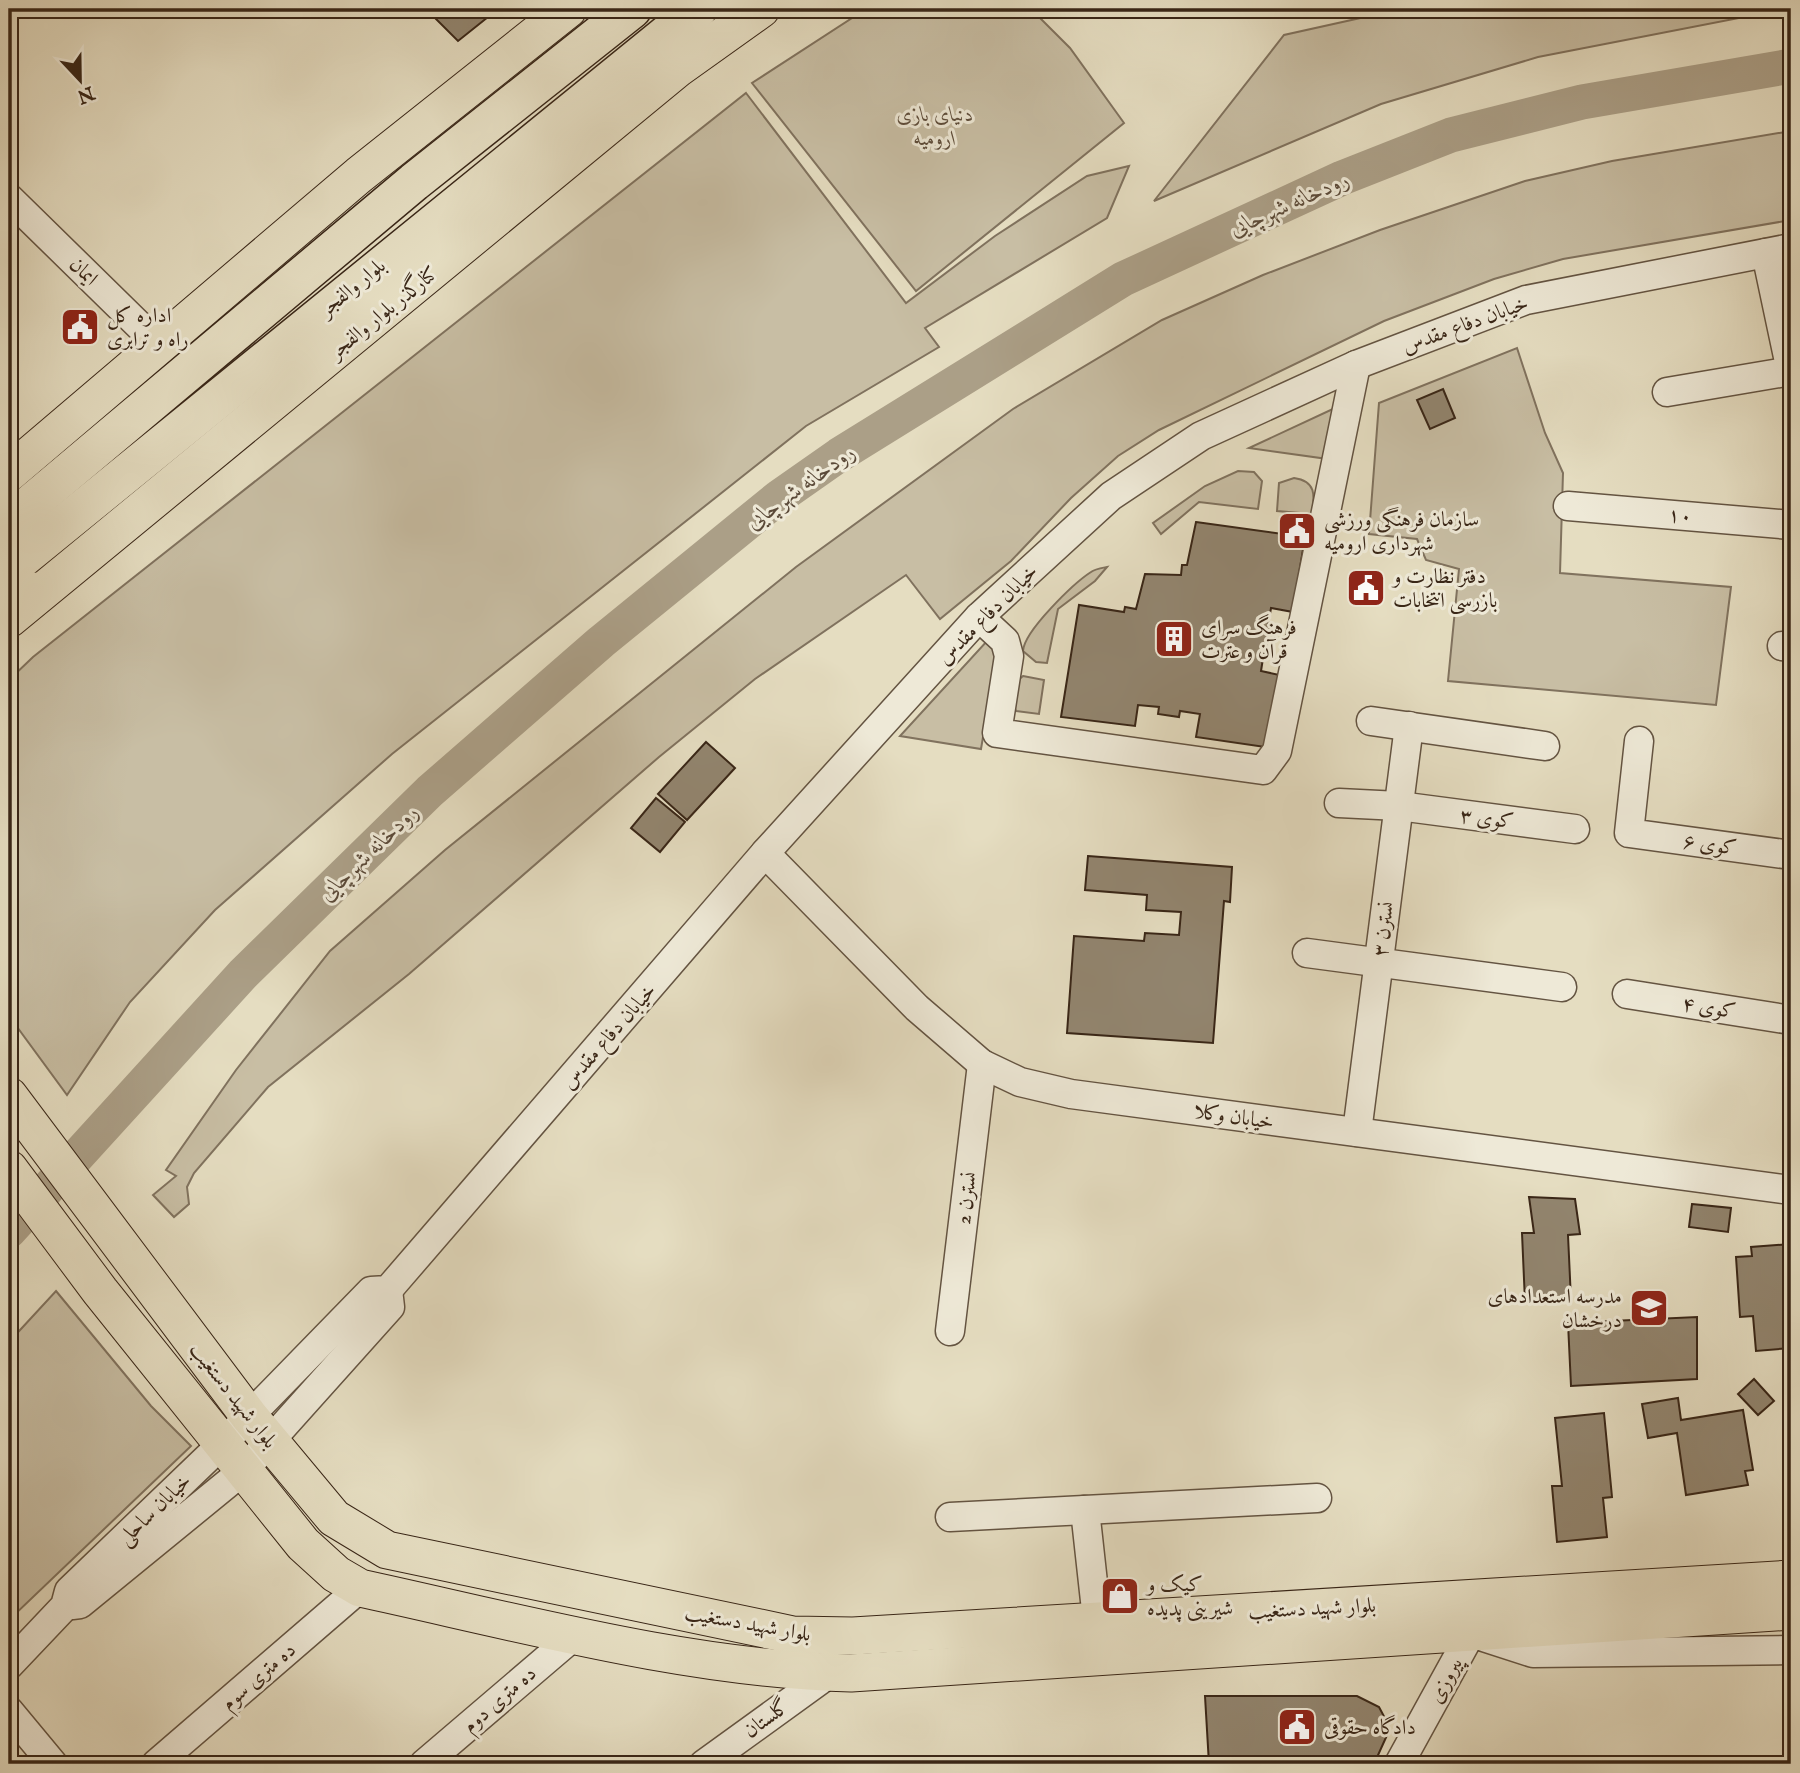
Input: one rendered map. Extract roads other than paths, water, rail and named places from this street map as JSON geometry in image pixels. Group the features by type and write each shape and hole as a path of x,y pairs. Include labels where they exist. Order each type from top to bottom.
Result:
{"highway":[{"name":"بلوار والفجر","path":"9,569 414,182 632,9"},
{"name":"بلوار والفجر","path":"9,522 206,382 698,9"}],"main road":[{"path":"9,473 359,174 568,9"},
{"name":"کنارگذر بلوار والفجر","path":"9,619 23,591 677,69 761,9"},
{"name":"بلوار شهید دستغیب","path":"11,1099 132,1263 260,1429 334,1518 387,1550 793,1635 853,1636 1097,1619 1791,1579"},
{"name":"بلوار شهید دستغیب","path":"9,1169 100,1291 303,1544 336,1574 359,1588 575,1635 776,1671 830,1673 1791,1611"}],"street":[{"name":"ایمان","path":"9,198 159,345"},
{"name":"خیابان دفاع مقدس","path":"260,1429 390,1307 388,1290 765,853 979,617 1111,496 1201,436 1356,365 1525,300 1779,251"},
{"path":"1667,392 1791,371 1779,251"},
{"path":"979,617 1005,641 1009,656 997,733 1263,770 1278,751 1356,365"},
{"name":"۱۰","path":"1568,506 1791,525"},
{"path":"1371,721 1545,746"},
{"name":"نسترن ۳","path":"1357,1132 1409,726"},
{"name":"کوی ۶","path":"1639,741 1629,833 1791,855"},
{"path":"1339,803 1399,806"},
{"name":"کوی ۳","path":"1399,806 1575,829"},
{"name":"خیابان وکلا","path":"765,853 917,1008 982,1064 1020,1082 1071,1094 1357,1132 1790,1182"},
{"path":"1307,953 1562,987"},
{"name":"کوی ۴","path":"1627,994 1791,1020"},
{"name":"نسترن 2","path":"950,1331 982,1064"},
{"name":"خیابان ساحلی","path":"9,1665 65,1606 69,1591 233,1457 260,1429"},
{"path":"950,1517 1317,1498"},
{"path":"1085,1510 1097,1619"},
{"name":"ده متری سوم","path":"156,1764 359,1588"},
{"path":"1471,1633 1534,1653 1791,1650"},
{"name":"پیروزی","path":"1399,1764 1471,1633"},
{"name":"ده متری دوم","path":"424,1764 575,1635"},
{"name":"گلستان","path":"716,1761 830,1673"},
{"path":"9,1711 53,1764"}],"waterway":[{"name":"رودخانه شهرچایی","path":"9,1231 243,974 430,791 601,642 779,497 839,455 1123,279 1342,178 1451,135 1582,102 1791,66"}],"place":[{"name":"اداره کل راه و ترابری","path":"80,327"},
{"name":"سازمان فرهنگی ورزشی شهرداری ارومیه","path":"1297,531"},
{"name":"دفتر نظارت و بازرسی انتخابات","path":"1366,588"},
{"name":"فرهنگ سرای قرآن و عترت","path":"1174,639"},
{"name":"مدرسه استعدادهای درخشان","path":"1649,1308"},
{"name":"کیک و شیرینی پدیده","path":"1120,1596"},
{"name":"دادگاه حقوقی","path":"1297,1727"}],"park label":[{"name":"دنیای بازی ارومیه","path":"935,126"}]}
